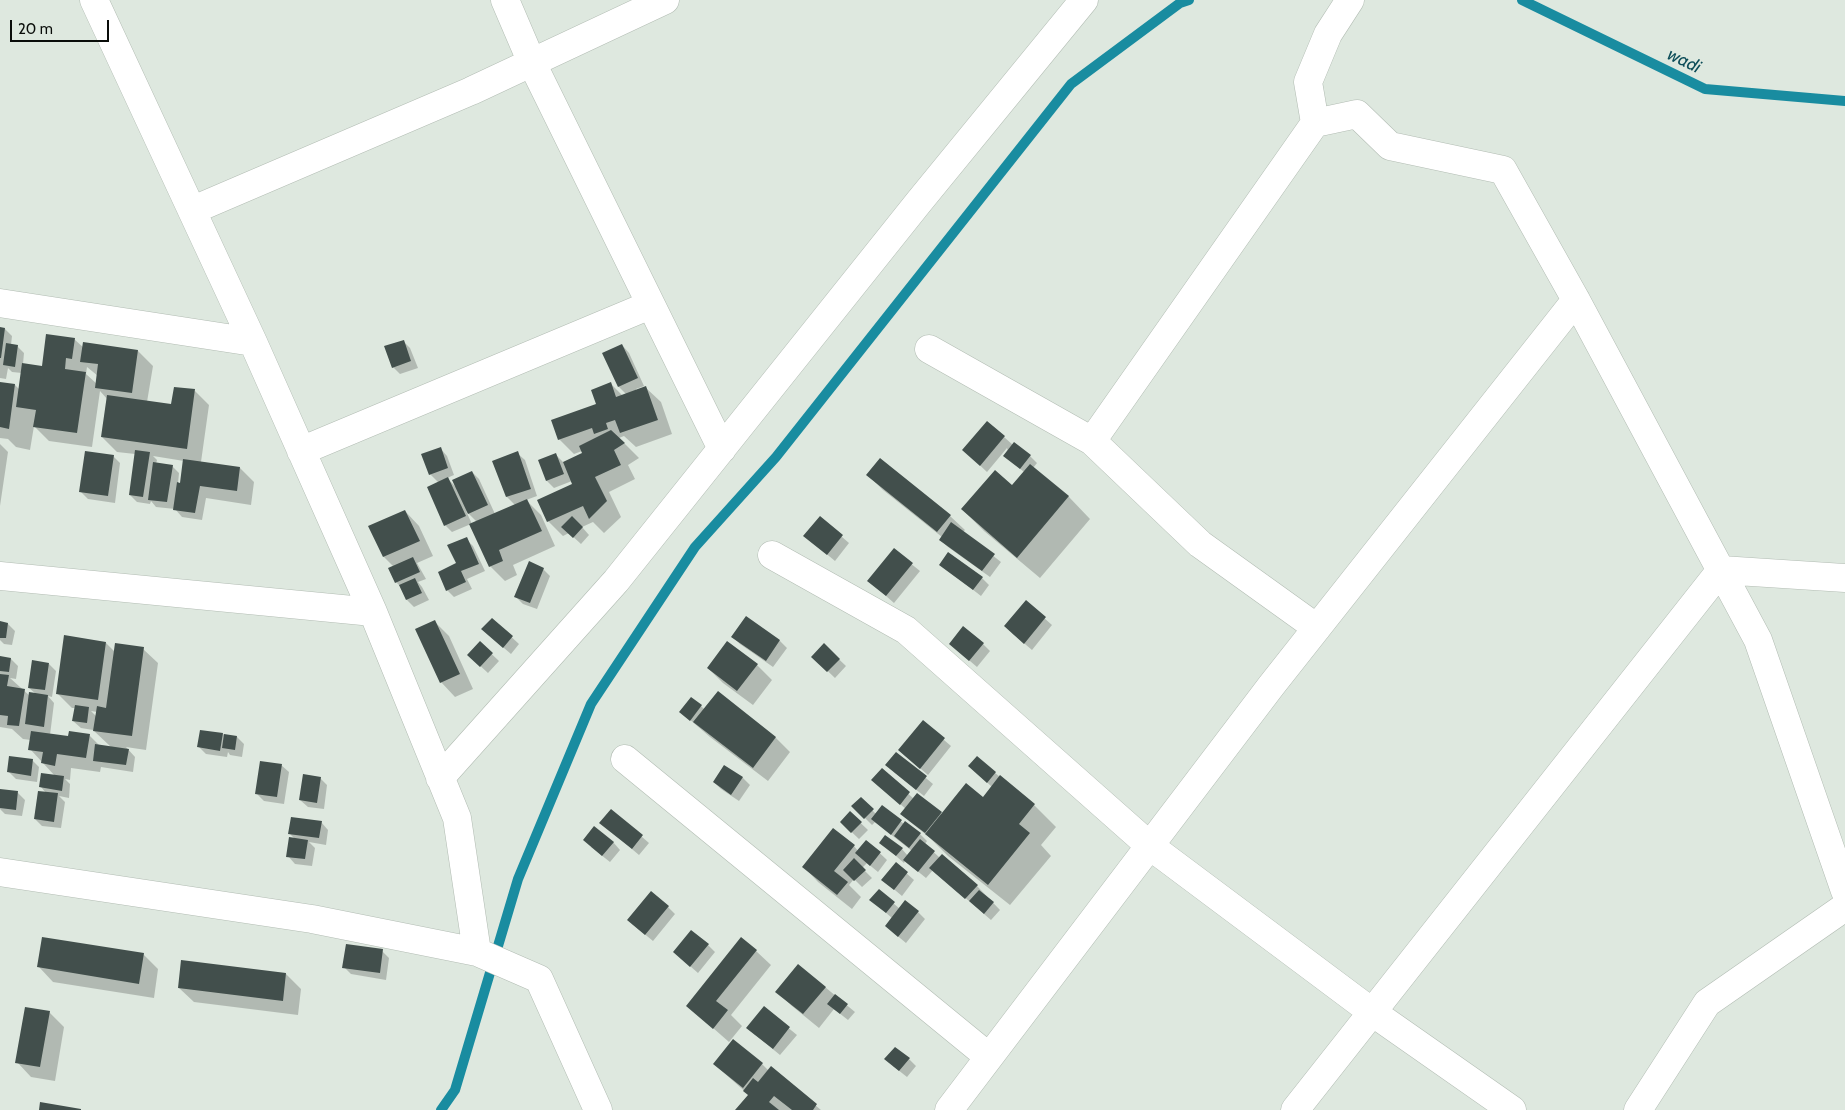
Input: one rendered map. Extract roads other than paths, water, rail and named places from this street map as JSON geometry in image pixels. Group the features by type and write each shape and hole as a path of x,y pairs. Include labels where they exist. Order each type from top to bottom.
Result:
{"street":[{"path":"94,0 254,342 372,612 457,818 477,952"},
{"path":"506,0 532,63 722,449"},
{"path":"193,210 471,91 665,0"},
{"path":"440,778 616,581 918,203 1084,0"},
{"path":"1315,124 1308,82 1328,34 1350,0"},
{"path":"1092,441 1315,124 1356,114 1390,146 1503,170 1576,300 1758,640 1845,891"},
{"path":"949,1110 1316,628 1576,300"},
{"path":"0,303 254,342"},
{"path":"301,451 650,305"},
{"path":"930,348 1092,441 1200,544 1316,628"},
{"path":"772,555 906,630 1150,846 1372,1012 1512,1110"},
{"path":"1721,570 1845,578"},
{"path":"1295,1110 1721,570"},
{"path":"0,576 372,612"},
{"path":"625,760 989,1058"},
{"path":"1,879 312,919 477,952 539,979 598,1110"},
{"path":"1638,1110 1707,1002 1845,907"}],"waterway":[{"path":"441,1110 455,1090 518,879 591,704 695,547 776,457 1071,84 1180,3 1189,0"},
{"name":"wadi","path":"1522,0 1705,89 1845,101"}]}
